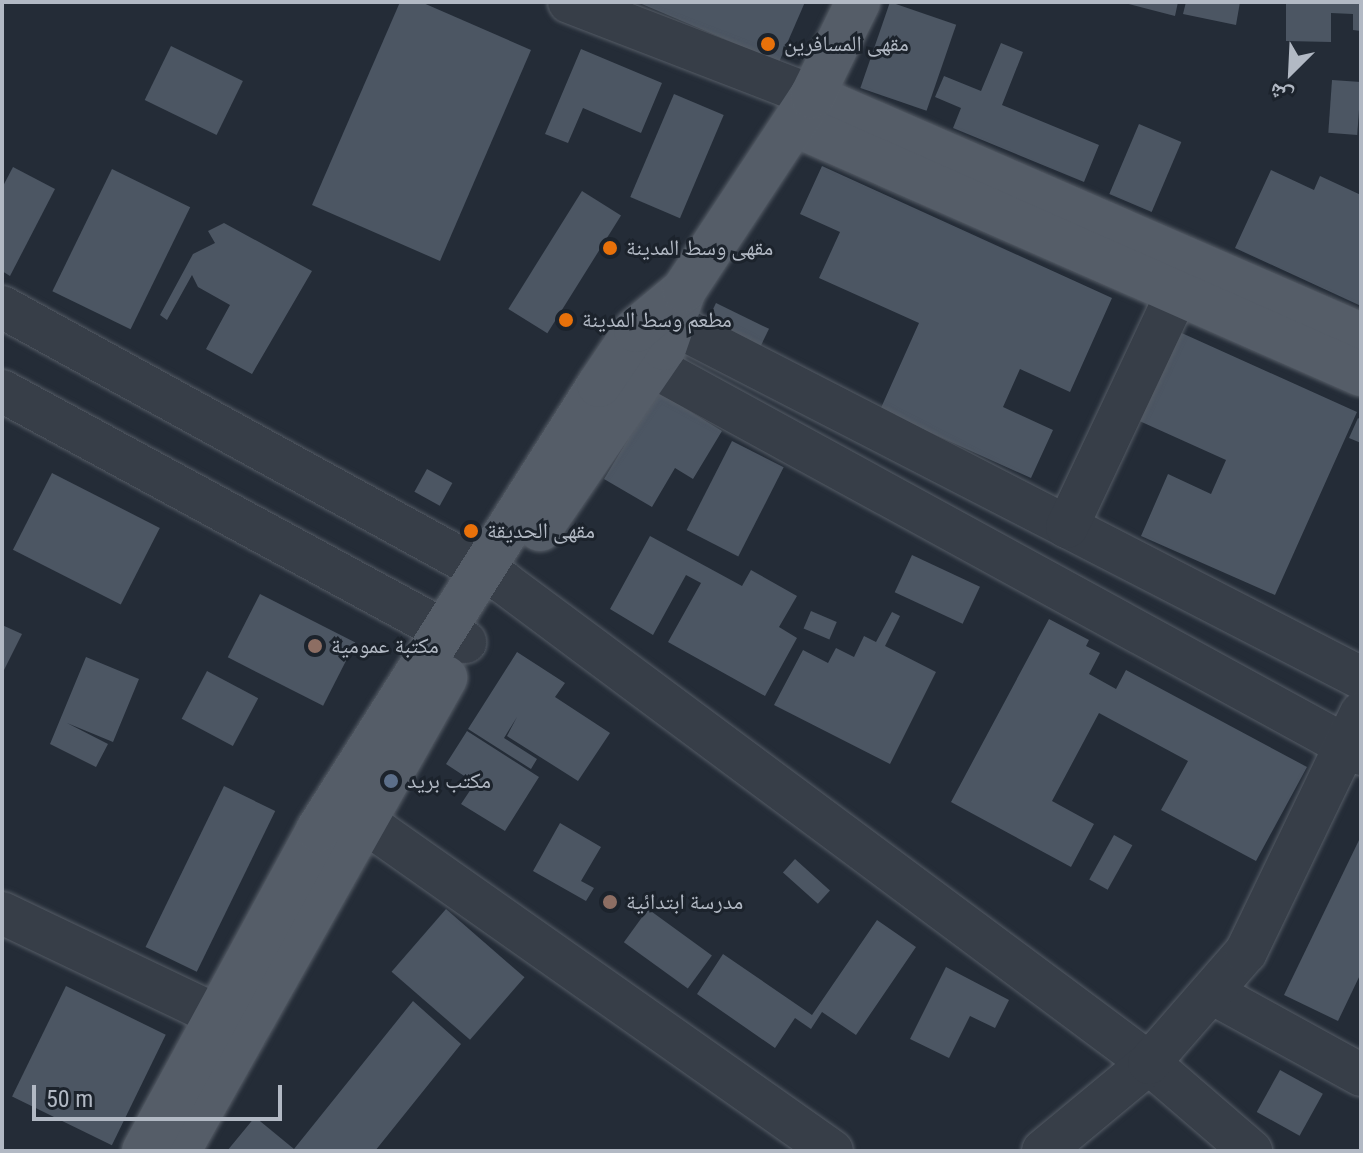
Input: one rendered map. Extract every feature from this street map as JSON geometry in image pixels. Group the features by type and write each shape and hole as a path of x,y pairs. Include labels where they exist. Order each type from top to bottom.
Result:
{"main road":[{"path":"492,575 652,366 680,308 803,110 858,2"},
{"path":"803,110 1184,277 1361,374"},
{"path":"1184,277 1361,335"},
{"path":"144,1151 180,1127 233,1024 318,830 454,636 636,330 680,308"},
{"path":"233,1024 365,822 454,636"}],"street":[{"path":"569,2 803,110"},
{"path":"1065,591 1068,527 1184,277"},
{"path":"2,307 492,575 1149,1063 1251,1151"},
{"path":"680,308 1068,527 1361,678"},
{"path":"652,366 1065,591 1355,737 1246,952 1149,1063 1043,1151"},
{"path":"2,391 454,636"},
{"path":"1016,564 1068,527"},
{"path":"365,822 832,1151"},
{"path":"2,913 233,1024"},
{"path":"1212,993 1361,1075"}],"building":[{"path":"400,2 421,2 531,50 440,261 312,205"},
{"path":"637,2 805,2 779,62"},
{"path":"890,2 956,25 927,111 860,88"},
{"path":"1121,2 1178,2 1175,16"},
{"path":"1186,2 1240,2 1236,25 1183,14"},
{"path":"1286,2 1361,2 1361,31 1353,30 1353,14 1331,13 1331,42 1286,41"},
{"path":"1001,43 1023,52 1002,105 1099,145 1084,182 953,128 961,108 935,97 944,76 981,91"},
{"path":"171,46 243,81 217,135 145,100"},
{"path":"581,49 662,83 641,133 583,108 568,143 545,134"},
{"path":"1332,80 1361,82 1357,135 1328,133"},
{"path":"674,94 724,115 680,218 630,197"},
{"path":"1139,124 1181,142 1152,212 1109,194"},
{"path":"822,166 1112,298 1070,392 1020,369 1003,407 1053,430 1031,478 880,410 919,323 819,278 840,232 800,214"},
{"path":"13,167 55,189 10,276 2,271 2,188"},
{"path":"112,169 190,207 131,329 52,291"},
{"path":"1271,170 1314,190 1320,176 1361,195 1361,306 1235,248"},
{"path":"582,191 621,215 547,333 508,309"},
{"path":"224,223 312,271 252,374 206,349 230,305 198,287 192,275 167,320 160,315 193,254 215,243 208,231"},
{"path":"716,303 769,329 757,354 704,328"},
{"path":"1175,330 1357,412 1275,595 1141,536 1168,474 1211,494 1226,460 1135,419"},
{"path":"657,391 722,431 693,479 675,468 652,507 604,479"},
{"path":"1358,418 1361,420 1361,443 1349,438"},
{"path":"732,441 784,467 738,556 687,530"},
{"path":"427,469 452,483 440,506 414,492"},
{"path":"52,473 160,528 121,605 13,550"},
{"path":"650,536 742,586 751,570 797,596 779,627 797,638 765,696 668,642 701,583 686,575 653,635 610,609"},
{"path":"912,555 980,587 963,624 895,592"},
{"path":"260,594 355,643 323,706 228,657"},
{"path":"811,611 837,622 829,639 804,628"},
{"path":"892,612 900,616 885,646 936,672 890,764 774,705 803,650 828,663 836,648 854,657 864,636 876,642"},
{"path":"1049,619 1089,640 1086,646 1100,653 1089,674 1116,689 1126,670 1307,767 1256,861 1161,810 1188,761 1099,713 1052,801 1094,824 1071,867 951,802"},
{"path":"2,625 22,634 2,674"},
{"path":"517,652 565,683 555,697 610,733 578,781 507,736 517,717 504,738 537,759 531,769 468,729"},
{"path":"86,657 139,679 113,742 67,723 108,744 96,767 50,744"},
{"path":"207,671 258,698 233,746 182,719"},
{"path":"467,731 539,777 505,831 461,804 475,783 446,764"},
{"path":"224,786 275,811 197,972 146,947"},
{"path":"560,823 601,847 581,881 594,888 586,901 533,871"},
{"path":"1114,835 1132,845 1108,890 1089,880"},
{"path":"1361,836 1361,973 1338,1021 1284,995"},
{"path":"795,859 830,890 818,904 783,872"},
{"path":"446,909 524,977 470,1040 392,972"},
{"path":"648,909 712,955 688,989 624,942"},
{"path":"877,920 916,947 856,1035 822,1012 811,1029 795,1018 775,1048 697,994 723,954 812,1015"},
{"path":"946,967 1009,1000 995,1028 970,1016 949,1058 910,1039"},
{"path":"66,986 166,1035 112,1145 12,1097"},
{"path":"413,1001 461,1044 375,1151 227,1151 255,1117 294,1149"},
{"path":"1280,1070 1323,1094 1300,1136 1257,1112"}],"place":[{"name":"مقهى المسافرين","path":"768,44"},
{"name":"مقهى وسط المدينة","path":"610,248"},
{"name":"مطعم وسط المدينة","path":"566,320"},
{"name":"مقهى الحديقة","path":"471,531"},
{"name":"مكتبة عمومية","path":"315,646"},
{"name":"مكتب بريد","path":"391,781"},
{"name":"مدرسة ابتدائية","path":"610,902"}]}
